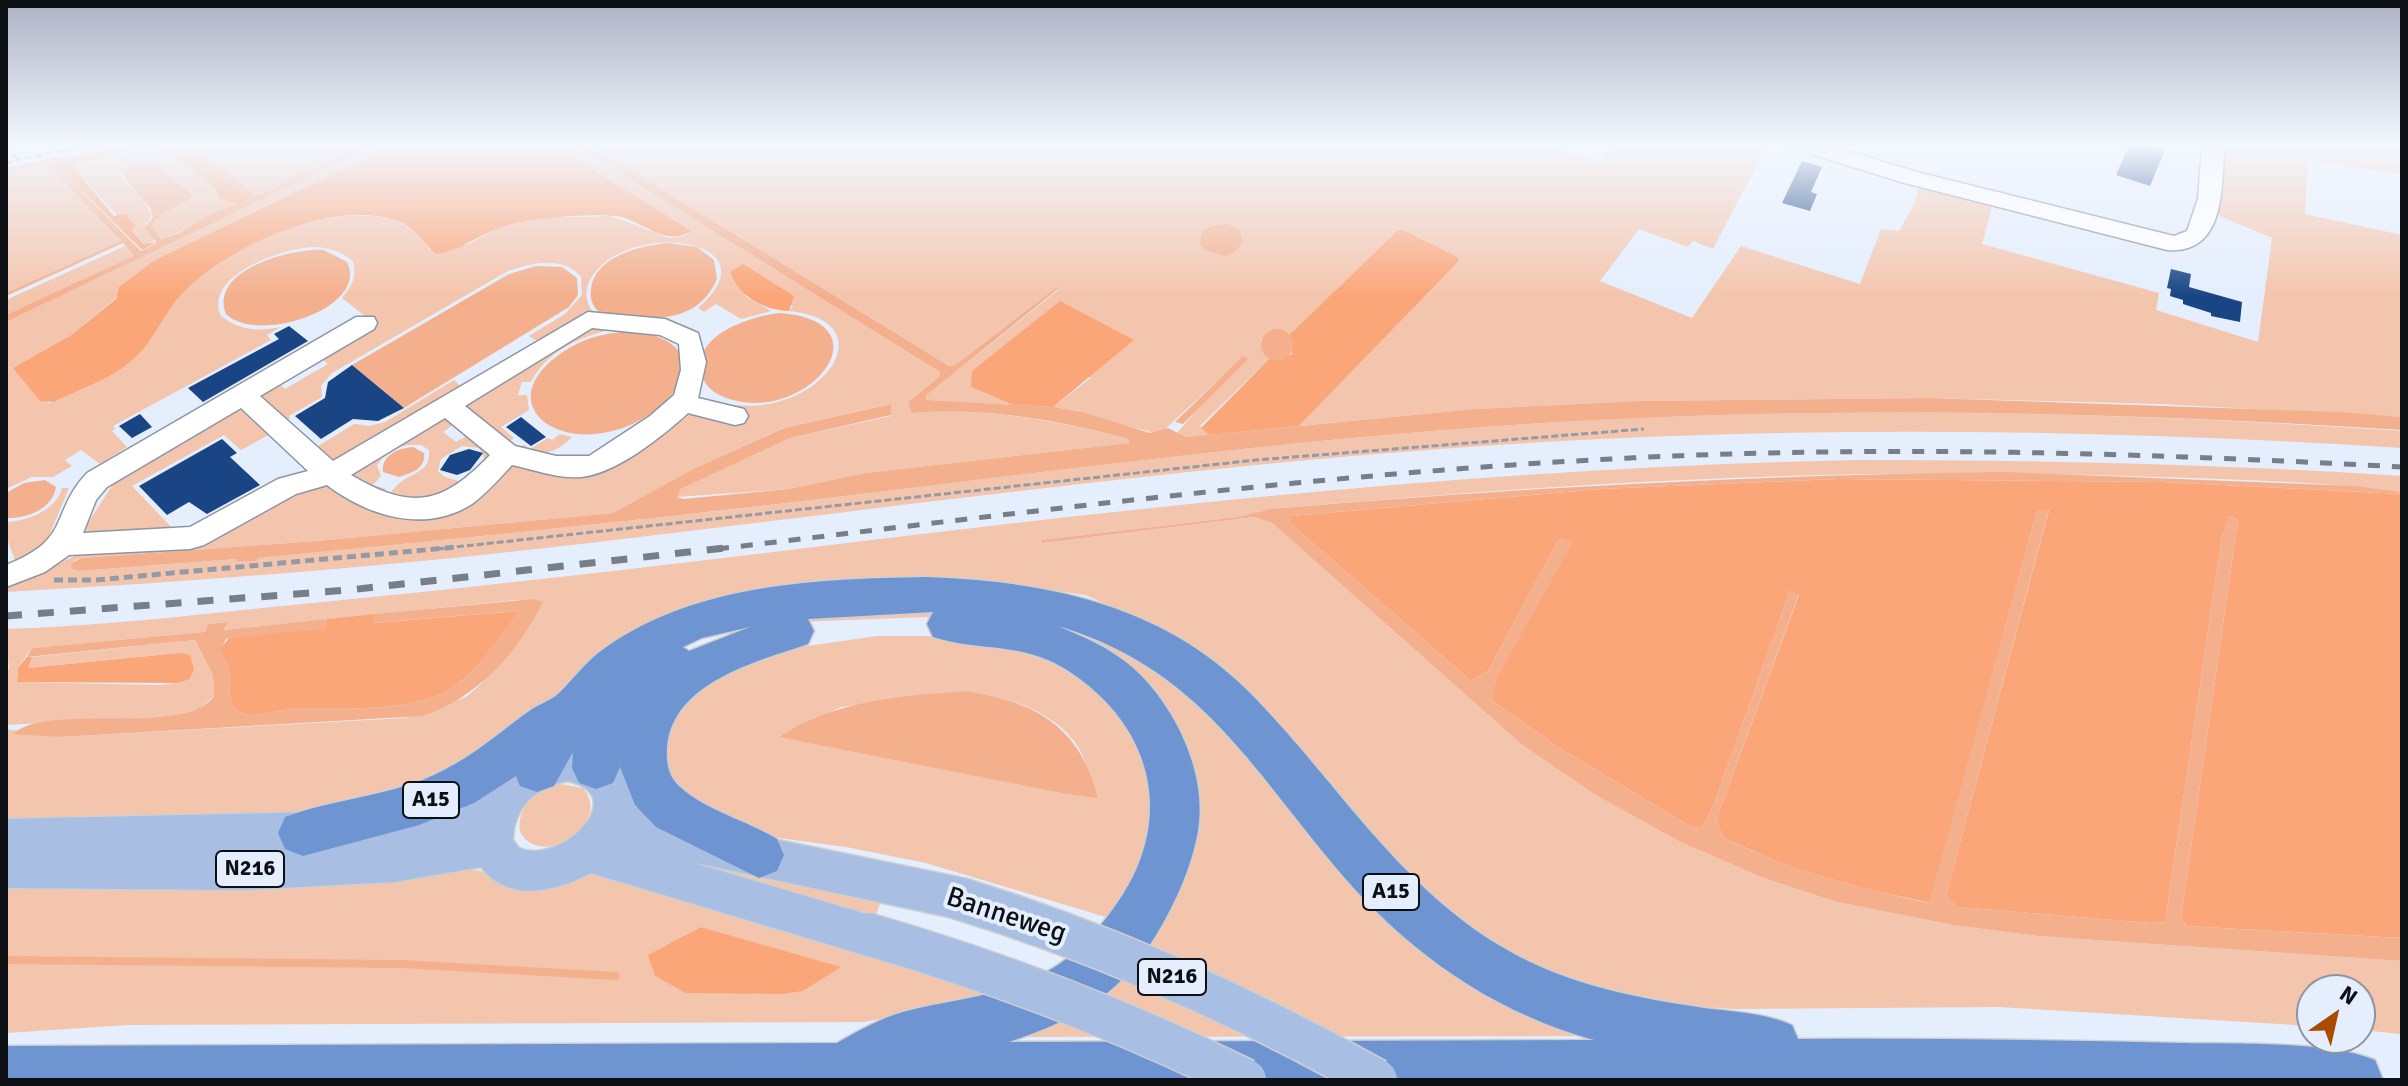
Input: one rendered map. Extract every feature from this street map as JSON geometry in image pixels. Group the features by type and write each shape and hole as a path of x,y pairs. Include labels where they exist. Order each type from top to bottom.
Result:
{"highway":[{"name":"A15","path":"303,833 344,820 401,810 456,789 503,761 541,728 576,706 619,663 693,623 741,611 896,597 984,597 1053,607 1116,628 1180,662 1206,682 1256,732 1366,866 1402,903 1481,964 1526,988 1604,1018 1698,1035 1961,1066"},
{"name":"A15","path":"596,768 598,739 608,719 620,702 651,674 700,647 792,631 910,623 966,624 1002,629 1047,640 1096,665 1119,682 1139,703 1168,755 1174,790 1175,827 1164,873 1131,928 1083,979 1046,1001 968,1026 892,1043 842,1070"},
{"name":"A15","path":"759,855 664,804 656,796 644,771 643,748 654,710 670,689 688,673 712,660 792,631"},
{"name":"A15","path":"537,771 576,706"},
{"name":"A15","path":"6,1074 1961,1066 2242,1072 2355,1080"}],"main road":[{"name":"N216","path":"6,868 244,870 394,862 483,847 495,829 513,787 537,771 568,763 596,768"},
{"path":"495,829 512,867 532,872 555,869 600,836 616,809 615,789 604,773 596,768"},
{"name":"N216","path":"6,839 303,833 407,829 456,823 495,829"},
{"name":"N216","path":"600,836 867,934 1021,982 1120,1021 1245,1080"},
{"name":"Banneweg","path":"600,836 676,839 958,898 1060,932 1205,991 1281,1027 1376,1080"}],"street":[{"path":"1976,195 2155,241 2179,244 2192,239 2203,225 2207,195"},
{"path":"6,576 51,560 197,537 288,486 332,474 582,322 592,319 621,325 665,327 689,339 693,352 692,374 683,403 603,461 590,467 564,466 507,454 446,405"},
{"path":"51,560 83,496 97,480 365,323"},
{"path":"242,394 332,474 371,501 398,509 428,509 455,501 507,454"},
{"path":"683,403 735,416"}],"path":[{"path":"51,560 96,580 397,556 1177,466 1478,439 1644,429"}],"shaded area":[{"path":"6,195 76,195 121,241 6,293"},
{"path":"76,195 85,195 141,251 157,243 145,228 153,217 139,195 192,195 189,200 160,215 151,226 161,240 210,214 249,200 243,195 273,195 6,322 6,315 134,256 123,243 6,296 6,293 121,241"},
{"path":"86,195 96,195 114,216 125,214 136,226 131,230 143,244 157,242 142,250"},
{"path":"98,195 139,195 142,198 152,215 145,228 155,240 143,245"},
{"path":"175,195 218,195 220,199 238,205 161,240 150,227 160,215 189,200"},
{"path":"218,195 243,195 249,200 238,205 220,199"},
{"path":"273,195 290,195 153,261 119,287 116,298 71,335 13,368 48,403 54,402 96,383 130,362 174,303 202,276 253,244 283,231 344,216 373,216 404,224 430,250 469,244 496,229 528,218 612,216 669,238 684,236 690,231 633,195 655,195 940,372 940,376 910,400 912,413 967,412 1021,417 1101,432 1128,439 1129,443 865,473 789,489 677,497 681,489 790,438 891,416 890,404 783,428 693,469 613,513 317,541 81,558 75,560 72,568 78,571 238,559 237,562 255,561 257,558 661,517 1252,448 1435,431 1636,418 1964,413 2183,419 2402,431 2402,448 2063,433 1950,432 1723,434 1497,445 1256,465 404,563 6,592 6,584 54,561 59,564 90,552 106,550 158,550 190,544 284,496 318,486 348,491 405,514 509,464 567,471 679,412 733,410 736,405 767,404 795,396 817,382 832,366 839,348 835,331 819,318 789,311 793,306 743,295 771,311 741,319 716,304 704,312 698,308 718,285 721,267 711,254 692,245 668,242 641,246 616,255 589,281 586,296 592,311 540,343 529,336 565,314 582,295 581,277 574,270 556,263 536,264 506,272 332,373 321,386 322,397 289,416 286,421 261,397 265,389 275,381 285,389 328,364 319,356 375,324 342,298 353,281 353,261 329,249 300,249 283,252 249,266 234,276 224,288 219,301 221,316 234,324 257,329 281,327 267,335 271,340 113,426 115,429 112,431 127,447 100,464 81,450 65,460 72,466 53,477 32,477 6,489 6,322"},
{"path":"290,195 633,195 691,231 681,235 663,235 616,216 557,217 510,224 437,254 411,228 400,222 374,216 345,216 314,221 253,244 201,276 175,302 138,355 113,374 54,402 40,401 13,368 71,335 116,299 119,287 153,261"},
{"path":"655,195 670,195 949,366 955,365 1057,287 925,398 1053,407 1086,413 1150,433 1168,428 1186,437 1475,409 1639,401 1929,398 2339,412 2402,417 2402,430 2183,418 1964,413 1746,414 1527,424 1252,448 661,517 258,558 256,561 236,562 237,559 78,571 71,568 72,563 81,558 317,541 613,513 693,469 784,428 891,404 891,415 790,438 681,489 677,497 683,499 789,489 865,473 1129,443 1128,439 1102,432 1021,417 967,412 912,413 908,402 940,376 940,372"},
{"path":"670,195 1741,195 1713,249 1693,241 1688,247 1639,229 1600,281 1692,318 1741,246 1860,284 1881,229 1899,231 1917,195 1957,195 1993,204 1982,244 2159,293 2156,310 2258,342 2272,238 2217,215 2219,195 2306,195 2305,214 2402,235 2402,417 2160,404 1929,398 1639,401 1475,409 1299,426 1458,262 1397,231 1289,335 1280,329 1261,339 1262,350 1269,359 1200,426 1209,435 1186,437 1176,434 1244,356 1163,431 1155,433 1053,407 1092,377 971,387 1013,405 924,398 1059,289 1057,287 955,365 949,366"},
{"path":"1228,224 1239,230 1243,241 1236,251 1227,256 1206,251 1200,243 1202,232 1212,226"},
{"path":"1403,230 1459,258 1458,262 1299,426 1209,435 1201,428 1269,359 1277,360 1292,354 1289,335 1397,231"},
{"path":"669,243 697,247 714,260 717,279 701,302 680,314 656,318 609,316 597,310 592,302 591,290 594,278 601,269 621,254"},
{"path":"125,246 134,255 132,259 6,315 6,300"},
{"path":"324,250 347,262 350,279 342,294 327,307 307,317 262,325 241,323 226,314 224,298 241,273 257,264 293,253"},
{"path":"743,264 794,296 789,311 770,308 746,295 730,272"},
{"path":"536,266 562,267 577,278 578,295 569,307 404,408 352,365 509,274"},
{"path":"1060,301 1134,340 1053,407 1013,405 971,387 972,371"},
{"path":"780,313 812,320 829,333 833,350 826,368 810,384 788,397 762,403 733,400 709,387 701,365 704,352 712,341 738,324"},
{"path":"593,323 605,331 562,349 545,363 531,382 522,382 518,395 527,395 529,410 501,427 514,438 510,441 518,448 464,410 463,402"},
{"path":"1277,329 1288,334 1293,345 1288,356 1277,361 1266,356 1261,345 1266,334"},
{"path":"627,331 661,338 679,352 683,369 676,388 660,407 636,422 608,432 571,433 546,423 538,416 531,391 544,368 567,349 580,343"},
{"path":"1243,356 1248,359 1183,424 1175,422"},
{"path":"454,380 463,388 337,461 315,448 354,424 370,426 385,422"},
{"path":"238,409 244,409 274,432 241,450 224,435 132,486 176,532 87,536 86,526 117,478"},
{"path":"436,419 458,421 443,432 456,442 472,433 489,452 489,457 484,458 479,448 462,446 441,459 438,471 445,477 469,484 448,499 386,498 400,483 426,465 429,450 421,445 396,448 381,459 377,465 381,476 373,485 386,489 379,496 348,479 351,469"},
{"path":"560,434 572,437 558,448 544,453 518,448 524,445 530,449"},
{"path":"413,447 424,453 423,463 417,469 399,477 383,472 388,457"},
{"path":"1857,460 1994,461 2266,468 2402,476 2402,492 2263,481 2017,474 1910,473 1696,479 1270,509 1238,517 1043,540 1042,543 1254,517 1272,523 1520,743 1769,880 1837,902 1953,925 2037,936 2402,961 2402,1034 2376,1032 2376,974 2296,974 2296,1025 1999,1007 1733,1009 1646,1003 1577,985 1504,951 1428,900 1245,689 1223,668 1153,624 1085,595 994,582 877,580 740,594 492,757 349,812 163,818 6,818 6,729 59,737 404,718 466,697 522,637 542,603 516,600 224,630 226,622 208,624 205,632 32,648 18,668 17,682 160,685 177,683 179,653 27,668 32,657 195,640 213,675 214,696 201,708 174,716 6,725 6,677 9,668 6,629 121,622 437,590 1330,490 1725,464"},
{"path":"2003,472 2356,486 2402,494 2162,482 1838,479 1601,489 1291,516 1291,524 1471,681 1488,671 1560,537 1573,542 1495,682 1491,700 1558,747 1691,827 1702,828 1714,804 1790,591 1799,594 1716,820 1723,838 1824,876 1929,903 2037,511 2049,509 1946,895 1959,907 2151,923 2165,922 2222,536 2228,516 2238,520 2181,917 2186,926 2402,938 2402,961 2037,936 1953,925 1837,902 1769,880 1681,842 1596,795 1520,743 1272,523 1254,517 1042,543 1042,540 1238,517 1270,509 1362,502 1728,479"},
{"path":"1838,479 2162,482 2402,494 2402,938 2186,926 2181,917 2238,520 2229,516 2222,536 2165,922 2151,923 1958,907 1946,895 2049,510 2037,511 1930,903 1790,867 1723,838 1716,820 1799,595 1790,591 1714,804 1702,828 1691,827 1558,747 1491,700 1495,682 1560,537 1488,671 1471,681 1291,524 1291,516 1601,489"},
{"path":"45,480 56,487 54,495 44,507 22,517 6,518 6,493 24,483"},
{"path":"62,488 69,488 46,543 16,563 6,536 6,522 23,520 47,509"},
{"path":"534,599 543,602 533,621 493,672 460,698 422,716 59,737 13,734 30,725 55,720 176,715 199,708 214,696 213,675 195,640 27,657 32,648 205,632 208,624 227,622 224,630 327,619 324,628 226,639 221,649 228,666 230,697 234,708 245,714 258,715 293,709 395,706 434,697 460,682 487,654 518,611 372,623 376,614"},
{"path":"1013,607 1166,663 1344,857 1625,1036 999,1037 1160,903 1144,695 957,616 793,622 719,634 692,642 732,618"},
{"path":"519,611 470,673 434,697 395,706 293,709 252,715 234,708 230,697 228,666 220,649 230,637 324,628 327,619 376,614 373,623"},
{"path":"877,636 969,638 1023,649 1066,667 1085,680 1102,694 1129,729 1147,772 1155,806 1155,826 1148,851 1109,918 926,863 846,847 757,835 660,778 662,717 752,654","holes":["966,691 1024,706 1063,729 1081,752 1098,797 1066,794 780,736 841,707"]},
{"path":"179,653 190,655 194,669 190,679 177,683 17,682 18,668 27,657 32,657 28,668"},
{"path":"966,691 1014,702 1052,722 1080,752 1098,798 779,737 823,715 869,702"},
{"path":"561,784 583,788 590,802 589,815 582,828 571,838 543,846 530,843 520,832 521,814 530,800 544,790"},
{"path":"685,850 883,896 874,920 677,864"},
{"path":"464,868 498,874 602,874 872,954 996,997 864,1022 128,1025 6,1033 6,881","holes":["701,927 840,967 803,991 753,994"]},
{"path":"701,927 841,967 803,991 781,994 686,993 655,976 648,955"}],"building":[{"path":"1786,195 1817,195 1810,211 1782,203"},
{"path":"2171,269 2191,274 2189,287 2242,302 2240,322 2211,316 2211,313 2183,304 2183,300 2170,296 2171,289 2167,288"},
{"path":"289,326 308,341 203,402 188,388 279,339 274,334"},
{"path":"352,365 404,408 378,421 353,419 321,439 295,416 325,398 328,382"},
{"path":"140,414 152,427 132,438 119,426"},
{"path":"521,417 546,437 531,446 506,427"},
{"path":"222,439 237,453 230,457 260,485 207,514 189,502 167,515 139,486"},
{"path":"469,449 483,453 470,470 457,475 440,470 450,455"}],"waterway":[{"path":"6,960 401,964 616,976"}],"railway":[{"path":"729,548 1287,484 1630,458 1823,452 2016,452 2402,467"},
{"path":"729,548 734,547"},
{"path":"6,616 349,590 729,548"},
{"path":"717,549 729,548"}]}
